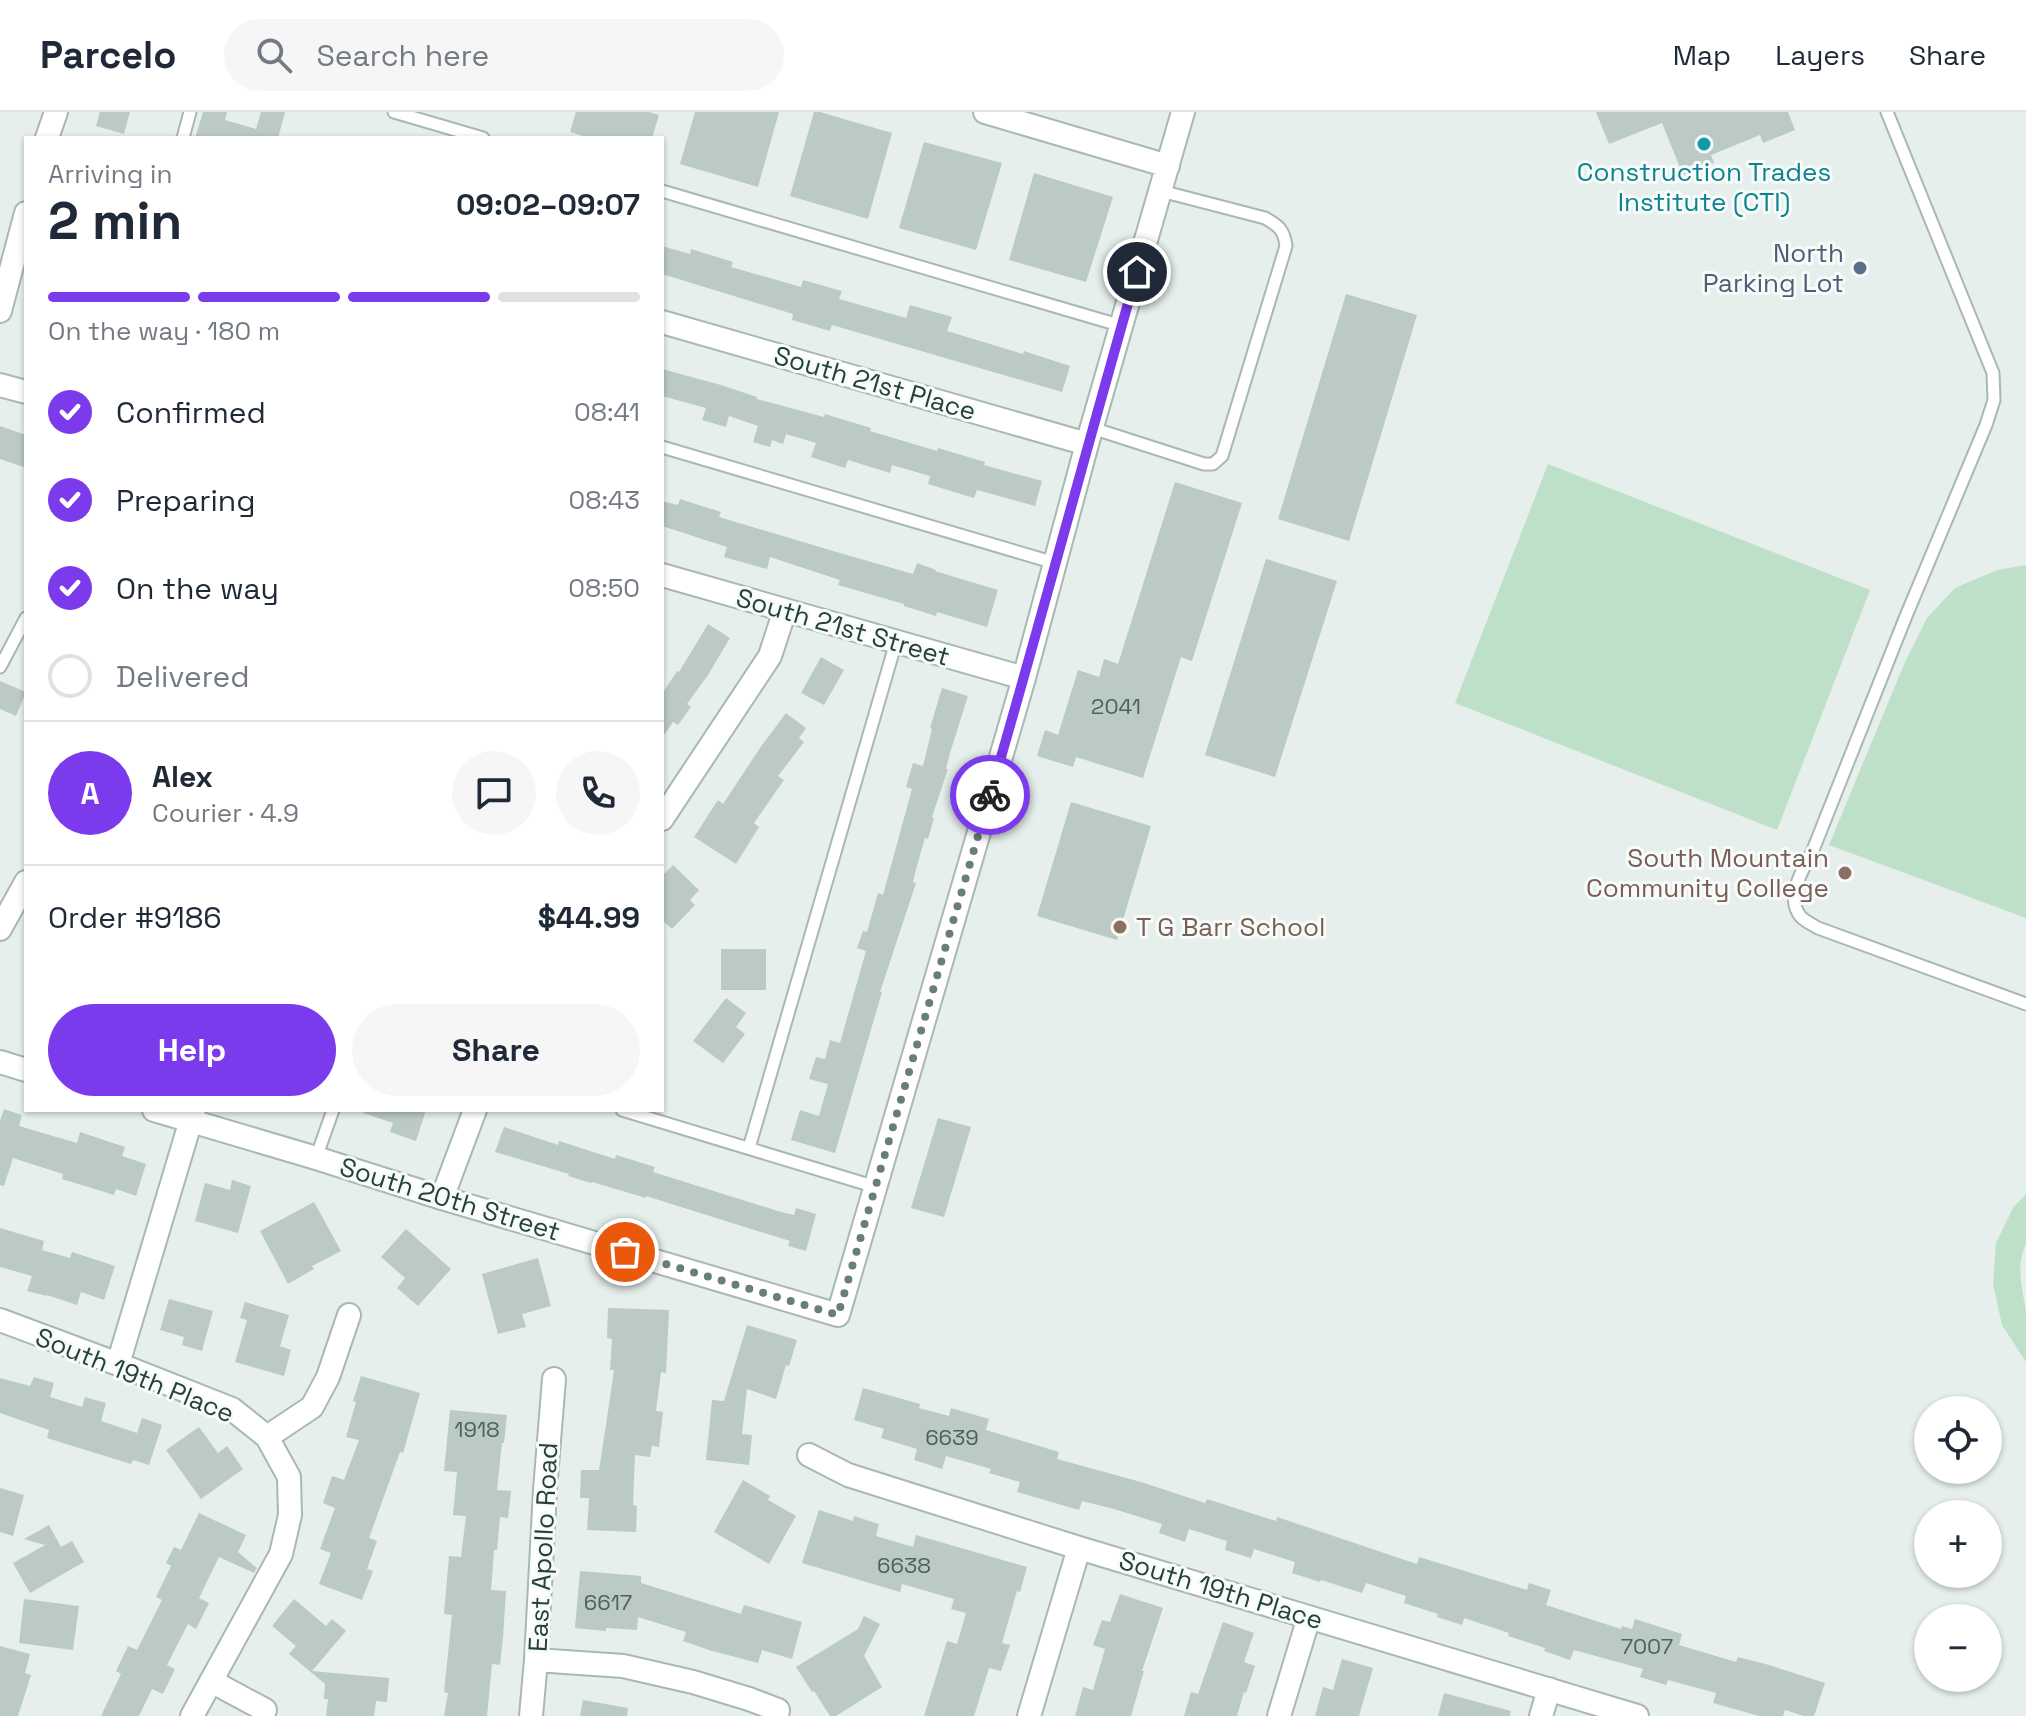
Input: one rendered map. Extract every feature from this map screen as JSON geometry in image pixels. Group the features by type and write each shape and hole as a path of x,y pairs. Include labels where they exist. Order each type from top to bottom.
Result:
{"street":[{"path":"48,136 56,112"},
{"path":"985,112 1168,166"},
{"path":"876,1187 1024,678 1183,112"},
{"path":"0,311 20,265 24,230"},
{"name":"South 21st Place","path":"664,323 1090,436"},
{"path":"0,385 24,391"},
{"name":"South 21st Street","path":"664,576 1024,678"},
{"path":"664,816 770,656 785,610"},
{"path":"0,929 24,886"},
{"path":"0,1062 24,1069"},
{"name":"South 20th Street","path":"167,1112 192,1116 442,1198 838,1315 876,1187"},
{"path":"442,1198 474,1112"},
{"path":"118,1364 192,1116"},
{"path":"192,1716 281,1554 290,1515 289,1477 267,1437 312,1407 328,1377 349,1315"},
{"name":"South 19th Place","path":"0,1320 232,1409 267,1437"},
{"name":"East Apollo Road","path":"531,1716 554,1379"},
{"name":"South 19th Place","path":"809,1455 848,1475 1079,1548 1637,1716"},
{"path":"1029,1716 1079,1548"},
{"path":"1279,1716 1309,1617"},
{"path":"536,1660 623,1666 693,1682 749,1699 778,1713"},
{"path":"211,1681 265,1710"},
{"path":"1541,1716 1549,1689"}],"lane":[{"path":"184,136 190,112"},
{"path":"394,112 476,136"},
{"path":"1887,112 1993,373 1994,400 1813,850 1797,882 1795,905 1801,917 1818,928 2026,1004"},
{"path":"1090,436 1204,464 1213,464 1222,456 1286,246 1285,235 1278,225 1265,218 1161,191"},
{"path":"664,192 1122,326"},
{"path":"664,448 1055,563"},
{"path":"0,667 24,622"},
{"path":"749,1148 896,642"},
{"path":"316,1158 332,1112"},
{"path":"629,1112 876,1187"}],"green space":[{"path":"1548,464 1870,590 1777,830 1455,703"},
{"path":"2026,565 2026,918 1829,845 1905,662 1927,618 1955,588 1997,570"},
{"path":"2026,1194 2026,1244 2020,1269 2026,1312 2026,1362 2002,1325 1993,1284 1996,1243 2013,1208"}],"building":[{"path":"100,112 130,112 124,134 96,126"},
{"path":"203,112 227,112 225,120 256,129 261,112 285,112 279,136 196,136"},
{"path":"576,112 649,112 659,115 653,136 583,136 570,132"},
{"path":"695,112 779,112 758,187 680,164"},
{"path":"814,112 892,133 868,219 790,196"},
{"name":"Construction Trades Institute (CTI)","path":"1596,112 1788,112 1795,130 1763,143 1760,135 1711,155 1714,163 1683,175 1662,123 1609,144"},
{"path":"924,142 1002,163 976,250 899,228"},
{"path":"1034,173 1113,197 1086,282 1009,260"},
{"path":"664,247 690,254 691,249 733,262 731,267 801,287 803,280 842,291 839,299 906,318 910,305 952,317 947,331 1070,366 1062,392 832,325 830,331 792,320 793,314 664,275"},
{"path":"1346,294 1417,315 1349,541 1278,519"},
{"path":"664,370 721,385 757,399 824,417 825,414 871,428 870,431 937,451 938,448 1042,481 1035,506 977,490 974,498 928,484 930,476 892,465 890,473 848,460 845,468 811,457 816,443 786,434 783,444 772,440 770,447 753,442 758,426 729,416 726,427 702,420 706,408 664,397"},
{"path":"0,426 24,434 24,467 0,459"},
{"path":"1175,482 1242,503 1192,661 1181,657 1143,778 1076,757 1073,767 1037,756 1045,730 1058,735 1078,670 1099,677 1104,659 1118,664"},
{"path":"680,499 721,512 719,517 913,574 917,563 998,590 987,627 937,612 936,616 838,585 840,580 770,557 767,569 724,557 727,547 664,527 664,502 678,505"},
{"path":"1266,559 1337,581 1275,777 1205,755"},
{"path":"708,624 730,638 687,704 691,707 678,725 673,722 664,735 664,691"},
{"path":"821,657 844,670 824,705 801,693"},
{"path":"0,681 24,691 16,716 0,709"},
{"path":"942,688 968,696 835,1153 791,1140 800,1110 819,1116 828,1084 809,1079 816,1057 825,1059 830,1040 840,1043 866,951 857,948 863,931 867,932 878,893 883,895 912,789 906,787 913,763 923,766"},
{"path":"786,713 806,728 799,738 804,742 778,776 784,780 754,823 759,827 736,864 694,837 718,800 723,804"},
{"path":"1071,802 1151,826 1117,940 1037,916"},
{"path":"673,865 699,890 690,900 695,905 672,929 664,922 664,874"},
{"path":"721,949 766,949 766,990 721,990"},
{"path":"726,998 746,1013 736,1027 745,1034 723,1063 693,1041"},
{"path":"4,1109 22,1115 19,1126 77,1143 80,1132 125,1147 122,1156 146,1164 136,1196 116,1189 114,1195 62,1179 63,1174 13,1158 4,1186 0,1185 0,1121"},
{"path":"425,1112 416,1141 390,1132 393,1123 363,1113"},
{"path":"938,1118 971,1127 944,1217 911,1208"},
{"path":"504,1127 558,1145 559,1141 615,1159 616,1155 655,1167 653,1172 781,1212 794,1215 796,1208 816,1214 806,1251 788,1246 790,1241 495,1152"},
{"path":"232,1180 251,1186 238,1233 195,1221 205,1183 230,1190"},
{"path":"314,1202 341,1251 312,1266 314,1269 288,1284 260,1231"},
{"path":"0,1228 44,1241 42,1250 70,1258 72,1252 115,1266 104,1300 81,1292 77,1305 27,1291 32,1276 0,1267"},
{"path":"406,1229 451,1269 418,1306 397,1288 405,1278 381,1257"},
{"path":"538,1258 551,1306 522,1314 526,1327 498,1334 482,1274"},
{"path":"169,1299 213,1311 202,1351 182,1345 184,1337 160,1330"},
{"path":"245,1302 289,1315 280,1346 291,1350 284,1376 235,1362 247,1320 240,1318"},
{"path":"608,1308 669,1310 666,1373 661,1372 656,1411 663,1412 659,1447 652,1446 650,1457 635,1455 633,1505 637,1506 636,1532 587,1530 589,1498 580,1498 581,1470 599,1470 606,1425 614,1370 610,1370 612,1339 607,1338"},
{"path":"747,1325 797,1340 776,1399 747,1389 742,1434 752,1435 749,1465 706,1460 712,1400 724,1401"},
{"path":"361,1376 420,1393 403,1453 400,1452 369,1538 377,1541 367,1569 373,1571 362,1600 319,1584 331,1553 320,1549 335,1508 323,1503 332,1476 344,1480 359,1440 346,1437"},
{"path":"34,1377 54,1383 50,1397 82,1407 85,1397 106,1403 101,1421 137,1433 142,1418 162,1425 149,1465 133,1460 131,1464 47,1438 49,1430 0,1413 0,1378 30,1386"},
{"path":"863,1388 920,1404 919,1408 949,1416 951,1408 989,1419 986,1430 1059,1452 1057,1459 1205,1503 1207,1499 1276,1521 1277,1517 1417,1564 1419,1557 1527,1590 1529,1583 1551,1590 1546,1605 1621,1629 1622,1626 1632,1629 1635,1619 1682,1634 1679,1645 1736,1662 1738,1657 1769,1665 1825,1683 1814,1716 1785,1710 1783,1716 1759,1716 1713,1703 1716,1693 1668,1680 1666,1685 1640,1677 1643,1669 1574,1650 1570,1660 1508,1636 1509,1633 1464,1618 1462,1625 1437,1617 1438,1614 1404,1603 1406,1596 1366,1583 1362,1593 1292,1573 1295,1562 1254,1549 1251,1558 1225,1550 1227,1541 1189,1529 1185,1542 1159,1533 1162,1524 1114,1509 1082,1501 1079,1510 1017,1492 1020,1482 989,1473 991,1469 946,1456 942,1469 914,1460 917,1449 881,1438 884,1429 854,1420"},
{"path":"450,1410 507,1415 497,1490 511,1491 508,1518 500,1517 491,1590 506,1591 503,1638 500,1665 492,1664 487,1716 444,1716 452,1615 444,1614 449,1556 461,1557 466,1516 453,1515 457,1472 444,1471"},
{"path":"199,1427 218,1453 227,1446 243,1469 201,1499 166,1450"},
{"path":"743,1480 770,1496 768,1500 796,1516 769,1564 714,1532"},
{"path":"0,1488 24,1495 13,1536 0,1532"},
{"path":"819,1510 853,1521 854,1516 879,1524 876,1536 913,1547 916,1535 1027,1567 1002,1643 1010,1645 1001,1671 989,1668 974,1716 924,1716 947,1641 957,1644 966,1613 951,1609 954,1599 902,1584 900,1592 802,1563"},
{"path":"199,1513 246,1535 238,1552 257,1568 254,1573 219,1557 199,1598 209,1603 196,1629 188,1624 167,1665 175,1669 163,1694 152,1689 139,1716 101,1716 121,1674 116,1671 128,1646 137,1650 162,1600 156,1597 171,1566 166,1563 174,1547 181,1550"},
{"path":"49,1525 61,1547 72,1541 84,1562 30,1593 13,1563 45,1545 24,1539"},
{"path":"580,1571 641,1576 641,1583 741,1614 744,1605 802,1622 792,1659 762,1650 758,1663 709,1650 683,1641 686,1632 638,1617 637,1630 575,1628"},
{"path":"1120,1594 1163,1608 1131,1716 1075,1716 1083,1687 1093,1690 1105,1649 1093,1645 1102,1620 1110,1622"},
{"path":"24,1599 79,1606 73,1650 19,1643"},
{"path":"294,1599 326,1626 332,1619 346,1631 312,1671 389,1678 387,1702 376,1701 374,1716 326,1716 328,1699 324,1699 325,1684 289,1654 296,1646 272,1626"},
{"path":"864,1616 880,1624 864,1656 882,1687 836,1716 830,1716 796,1667 858,1629"},
{"path":"1223,1622 1254,1633 1244,1662 1255,1666 1237,1716 1184,1716 1191,1692 1198,1694"},
{"path":"0,1646 30,1654 25,1673 31,1675 18,1716 0,1716"},
{"path":"1342,1659 1373,1668 1359,1716 1315,1716 1323,1687 1333,1690"},
{"path":"1444,1693 1511,1711 1510,1716 1438,1716"},
{"path":"583,1700 628,1708 627,1716 580,1716"}],"way so far":[{"path":"625,1252 838,1315 990,795"}],"place":[{"name":"Construction Trades Institute (CTI)","path":"1704,144"},
{"name":"North Parking Lot","path":"1860,268"},
{"name":"South Mountain Community College","path":"1845,873"},
{"name":"T G Barr School","path":"1120,927"}],"route":[{"path":"990,795 1137,272"}]}
